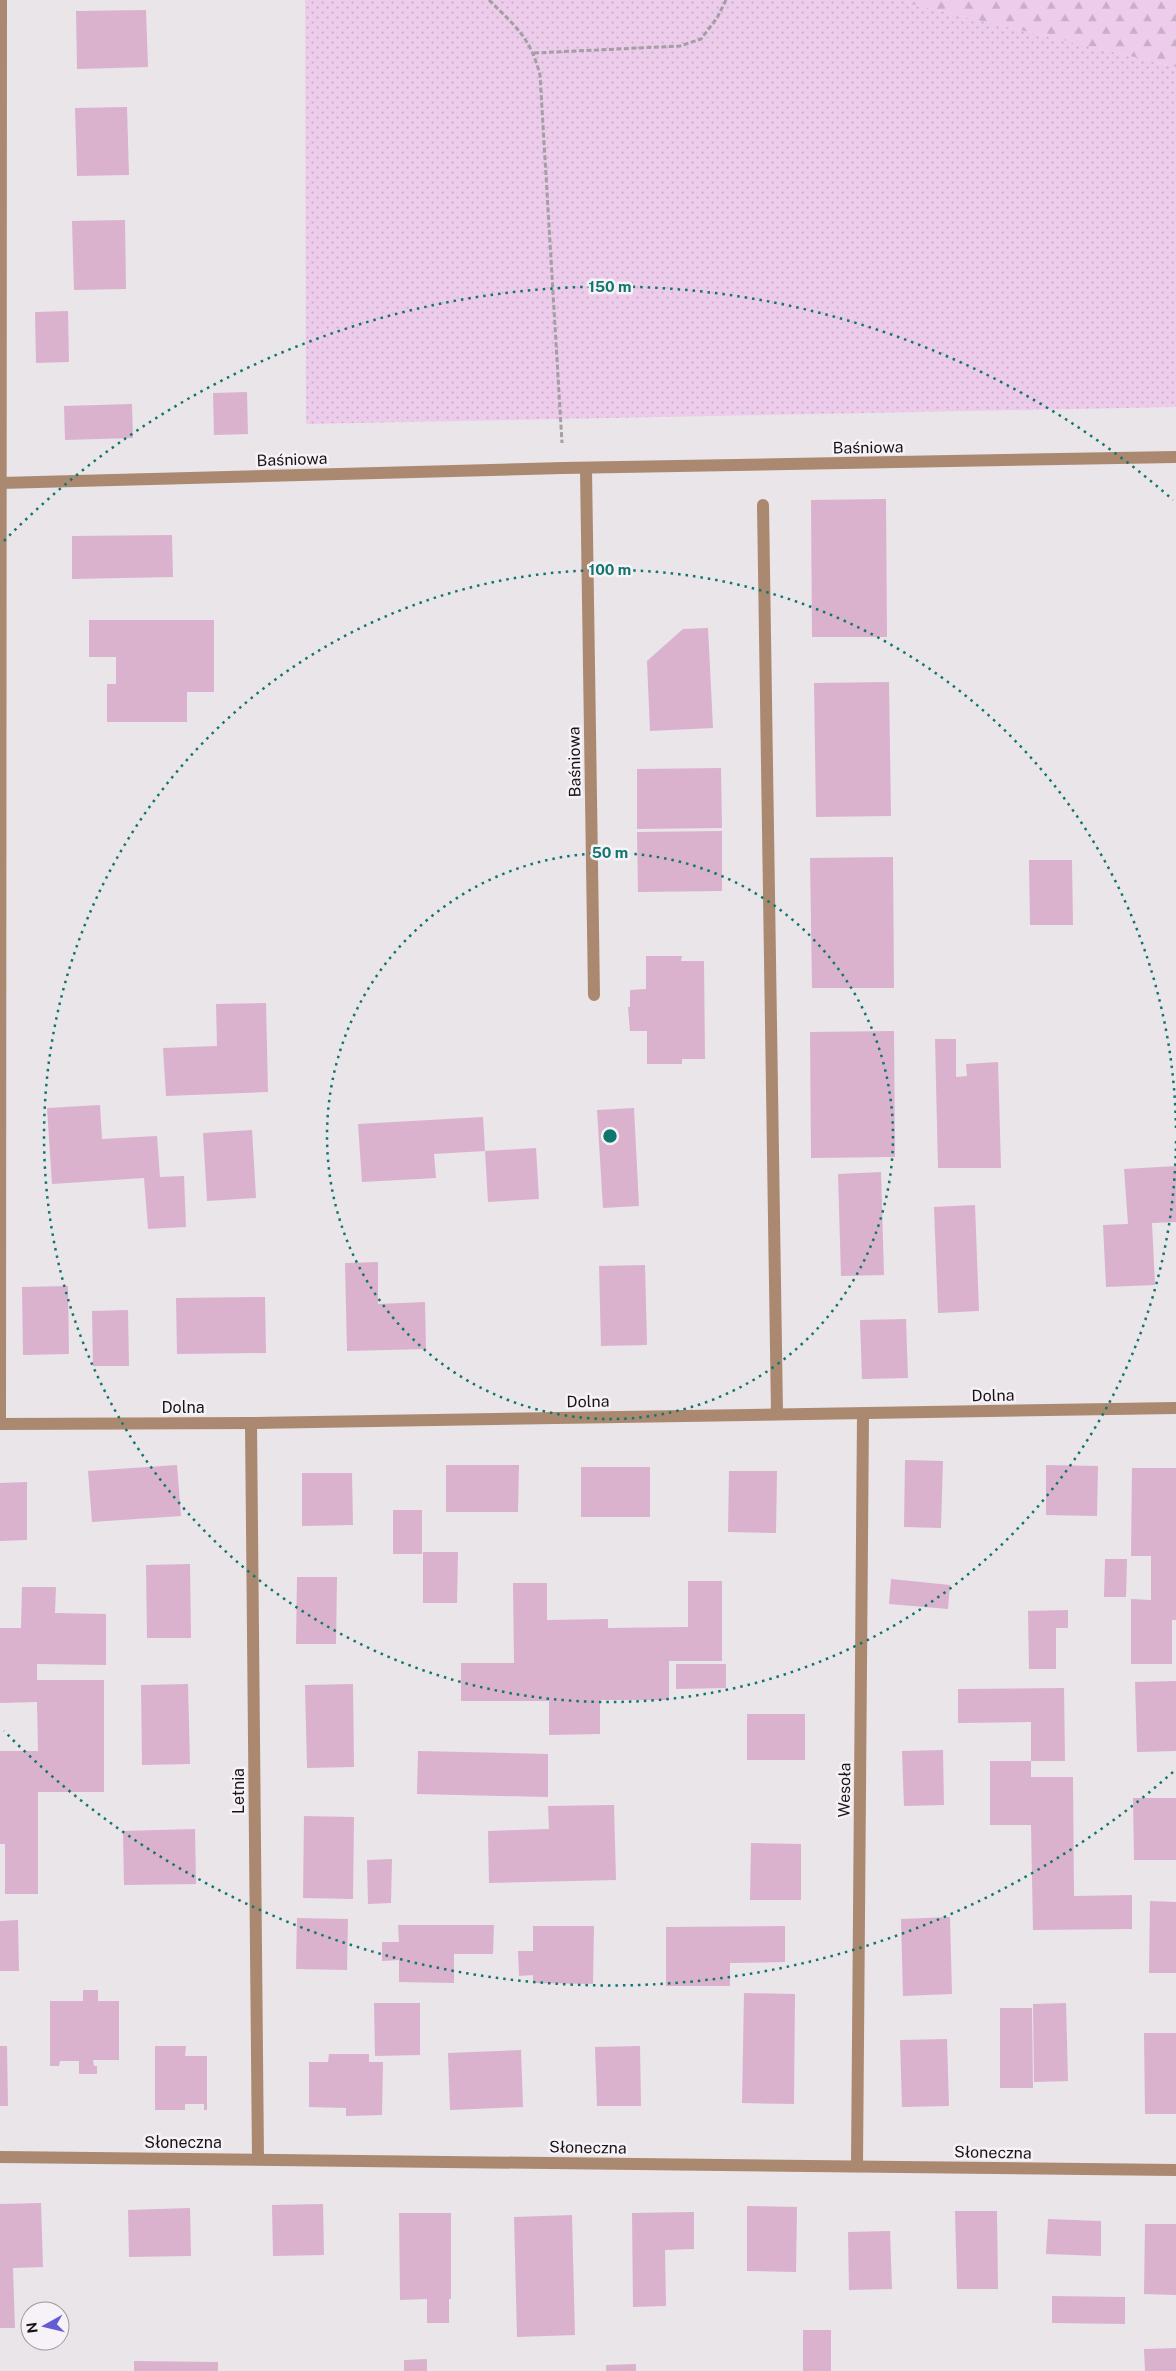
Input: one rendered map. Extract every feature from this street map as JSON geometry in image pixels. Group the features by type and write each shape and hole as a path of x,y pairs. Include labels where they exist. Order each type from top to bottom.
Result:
{"street":[{"path":"0,0 0,1424"},
{"name":"Baśniowa","path":"0,483 563,468 1176,457"},
{"name":"Baśniowa","path":"586,469 594,995"},
{"path":"763,505 777,1413"},
{"name":"Dolna","path":"0,1424 251,1423 1176,1408"},
{"name":"Wesoła","path":"856,2166 863,1414"},
{"name":"Letnia","path":"251,1423 258,2159"},
{"name":"Słoneczna","path":"0,2157 1176,2170"}],"path":[{"path":"489,0 522,33 534,53 540,75 563,468"},
{"path":"534,53 680,46 701,39 717,18 726,0"}],"green space":[{"path":"305,0 906,0 907,3 1176,67 1176,407 306,424"},
{"path":"906,0 1176,0 1176,67 907,3"}],"building":[{"path":"146,10 148,67 77,69 76,11"},
{"path":"127,107 129,175 77,176 75,108"},
{"path":"125,220 126,289 74,290 72,221"},
{"path":"68,311 69,362 36,363 35,312"},
{"path":"247,392 248,434 214,435 213,393"},
{"path":"132,404 133,438 65,440 64,406"},
{"path":"886,499 887,637 812,637 811,500"},
{"path":"172,535 173,577 72,579 72,536"},
{"path":"89,620 214,620 214,692 187,692 187,722 107,722 107,684 116,684 116,657 89,657"},
{"path":"708,628 713,728 650,731 647,661 683,629"},
{"path":"889,682 891,816 816,817 814,683"},
{"path":"721,768 722,828 637,829 637,769"},
{"path":"722,831 722,891 638,892 637,832"},
{"path":"893,857 894,988 812,988 810,858"},
{"path":"1029,860 1072,860 1073,925 1030,925"},
{"path":"646,956 682,956 681,961 704,961 705,1059 682,1059 682,1064 647,1064 647,1031 630,1031 628,1007 630,1007 630,990 646,989"},
{"path":"266,1003 268,1092 166,1096 163,1048 217,1046 216,1004"},
{"path":"894,1031 895,1157 811,1158 810,1032"},
{"path":"935,1039 956,1039 956,1077 967,1076 966,1064 998,1062 1001,1168 938,1168"},
{"path":"100,1105 102,1139 157,1136 160,1177 184,1176 186,1227 148,1229 144,1178 52,1184 47,1108"},
{"path":"634,1108 639,1206 603,1208 597,1110"},
{"path":"483,1117 485,1151 434,1154 436,1178 362,1182 358,1124"},
{"path":"252,1130 256,1198 207,1201 203,1133"},
{"path":"536,1148 539,1199 488,1202 485,1151"},
{"path":"1176,1166 1176,1222 1152,1223 1155,1285 1106,1287 1103,1225 1128,1224 1124,1169"},
{"path":"881,1172 884,1275 841,1276 838,1174"},
{"path":"975,1205 979,1311 938,1313 934,1207"},
{"path":"378,1262 378,1304 425,1302 426,1349 347,1351 345,1263"},
{"path":"645,1265 647,1345 601,1346 599,1266"},
{"path":"68,1286 69,1354 23,1355 22,1287"},
{"path":"265,1297 266,1353 177,1354 176,1298"},
{"path":"128,1310 129,1366 93,1366 92,1311"},
{"path":"906,1319 908,1378 862,1379 860,1320"},
{"path":"905,1460 943,1461 941,1528 904,1527"},
{"path":"177,1465 181,1516 92,1522 88,1471"},
{"path":"446,1465 519,1465 518,1512 446,1512"},
{"path":"1046,1465 1098,1466 1097,1516 1046,1515"},
{"path":"581,1467 650,1467 650,1517 581,1517"},
{"path":"1132,1468 1176,1468 1176,1620 1172,1620 1172,1664 1131,1664 1131,1599 1151,1600 1151,1556 1131,1556"},
{"path":"729,1471 777,1471 776,1533 728,1532"},
{"path":"302,1473 352,1473 353,1525 302,1526"},
{"path":"27,1482 27,1540 0,1541 0,1483"},
{"path":"393,1510 422,1510 422,1554 393,1554"},
{"path":"423,1552 458,1552 457,1603 423,1603"},
{"path":"1105,1559 1127,1559 1126,1597 1104,1597"},
{"path":"190,1564 191,1638 147,1638 146,1565"},
{"path":"297,1577 337,1577 336,1644 296,1644"},
{"path":"891,1579 950,1585 948,1609 889,1604"},
{"path":"688,1581 722,1581 722,1661 669,1661 669,1700 600,1700 600,1734 549,1735 549,1701 461,1701 461,1663 514,1663 513,1583 547,1583 547,1620 608,1619 608,1628 688,1627"},
{"path":"22,1587 56,1587 55,1613 106,1614 106,1665 37,1664 37,1680 104,1680 104,1792 38,1792 38,1894 5,1894 5,1844 0,1844 0,1751 38,1751 37,1702 0,1703 0,1628 21,1628"},
{"path":"1068,1610 1068,1628 1056,1628 1056,1669 1029,1669 1028,1611"},
{"path":"676,1664 726,1664 726,1688 676,1689"},
{"path":"1176,1681 1176,1751 1137,1752 1135,1682"},
{"path":"188,1684 190,1764 142,1765 141,1685"},
{"path":"353,1684 354,1767 307,1768 305,1685"},
{"path":"1064,1688 1065,1761 1031,1761 1031,1722 958,1723 958,1689"},
{"path":"747,1714 805,1714 805,1760 747,1760"},
{"path":"943,1750 944,1805 904,1806 902,1751"},
{"path":"418,1751 548,1754 548,1797 417,1794"},
{"path":"990,1761 1031,1761 1031,1777 1073,1777 1074,1896 1132,1895 1132,1929 1033,1930 1031,1825 990,1825"},
{"path":"1133,1798 1176,1798 1176,1860 1134,1860"},
{"path":"614,1805 616,1880 489,1883 488,1831 549,1829 548,1806"},
{"path":"304,1816 354,1817 353,1899 303,1898"},
{"path":"195,1829 196,1884 124,1885 123,1831"},
{"path":"751,1843 801,1844 801,1900 750,1900"},
{"path":"392,1859 391,1903 368,1904 367,1860"},
{"path":"1150,1901 1176,1902 1176,1973 1149,1973"},
{"path":"950,1917 952,1994 903,1996 901,1919"},
{"path":"297,1918 348,1919 347,1970 296,1969"},
{"path":"18,1920 19,1971 0,1971 0,1921"},
{"path":"398,1925 494,1925 493,1954 454,1954 454,1983 399,1982 399,1960 382,1961 382,1942 399,1942"},
{"path":"533,1926 594,1926 593,1984 533,1983 533,1975 519,1976 518,1951 533,1951"},
{"path":"785,1926 785,1962 730,1963 730,1986 666,1986 666,1927"},
{"path":"83,1990 98,1990 98,2001 119,2001 119,2060 93,2060 94,2066 97,2066 97,2074 79,2074 79,2061 60,2061 59,2066 50,2066 50,2001 83,2001"},
{"path":"744,1993 795,1994 794,2104 742,2103"},
{"path":"374,2003 420,2003 420,2055 375,2056"},
{"path":"1066,2003 1068,2081 1034,2082 1033,2004"},
{"path":"1000,2008 1032,2008 1033,2088 1000,2088"},
{"path":"1144,2033 1176,2033 1176,2114 1145,2114"},
{"path":"947,2039 949,2106 902,2107 900,2040"},
{"path":"0,2046 7,2046 8,2106 0,2106"},
{"path":"155,2046 186,2046 185,2056 207,2056 207,2110 204,2110 204,2104 185,2104 185,2110 155,2110"},
{"path":"640,2046 641,2106 597,2106 595,2047"},
{"path":"521,2050 523,2107 450,2110 448,2053"},
{"path":"329,2054 369,2054 369,2062 383,2062 382,2115 346,2116 346,2108 309,2107 309,2062 328,2062"},
{"path":"41,2203 43,2267 13,2268 15,2328 0,2328 0,2204"},
{"path":"323,2204 324,2255 273,2256 272,2205"},
{"path":"747,2206 797,2207 796,2272 747,2271"},
{"path":"190,2208 191,2256 129,2257 128,2210"},
{"path":"955,2211 997,2211 998,2289 957,2289"},
{"path":"694,2212 694,2249 665,2250 666,2306 633,2307 632,2213"},
{"path":"399,2213 451,2213 451,2299 449,2299 449,2323 427,2323 427,2299 400,2300"},
{"path":"572,2215 575,2335 517,2337 514,2217"},
{"path":"1048,2219 1101,2221 1101,2256 1046,2254"},
{"path":"1145,2224 1176,2224 1176,2295 1144,2294"},
{"path":"890,2231 892,2289 849,2290 848,2232"},
{"path":"1052,2296 1125,2297 1125,2324 1052,2323"},
{"path":"803,2330 831,2330 831,2371 803,2371"},
{"path":"1176,2348 1176,2371 1145,2371 1144,2349"},
{"path":"427,2359 427,2371 404,2371 404,2360"},
{"path":"134,2361 218,2362 218,2371 134,2371"},
{"path":"636,2364 636,2371 606,2371 606,2365"}]}
